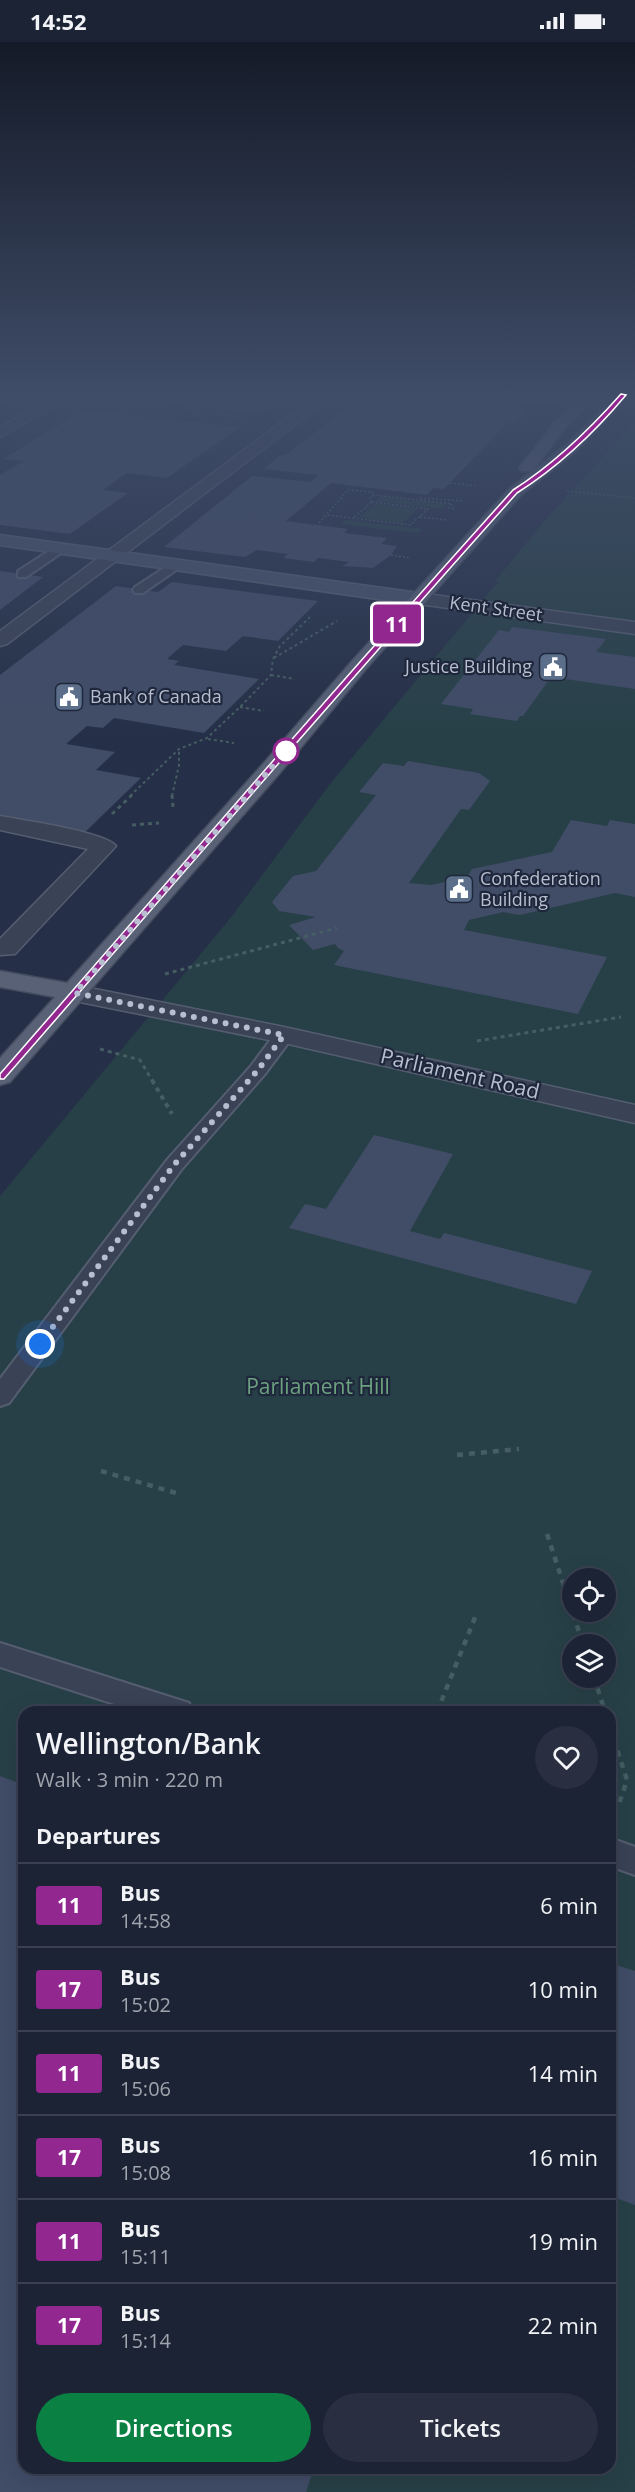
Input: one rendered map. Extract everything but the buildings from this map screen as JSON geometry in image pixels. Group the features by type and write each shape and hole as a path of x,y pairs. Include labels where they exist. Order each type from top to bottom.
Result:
{"main road":[{"path":"0,1076 75,993 359,665 499,509"},
{"name":"Kent Street","path":"0,540 419,599"},
{"path":"0,979 75,993"}],"street":[{"path":"0,640 174,509"},
{"name":"Kent Street","path":"419,599 635,628"},
{"path":"0,823 86,840 104,846 6,948 0,946"},
{"name":"Parliament Road","path":"75,993 284,1035 635,1114"}],"lane":[{"path":"22,574 60,548"},
{"path":"139,590 175,565"},
{"path":"0,1397 174,1165 284,1035"},
{"path":"0,1655 159,1706"},
{"path":"616,1854 635,1861"}],"path":[{"path":"319,523 331,509"},
{"path":"352,518 363,509"},
{"path":"328,515 411,525 428,509"},
{"path":"420,516 446,520"},
{"path":"390,555 411,558"},
{"path":"86,840 179,749 207,738 240,707 271,675 273,659 280,646 313,614"},
{"path":"273,659 338,621"},
{"path":"271,675 295,679"},
{"path":"240,707 264,711"},
{"path":"207,738 234,743"},
{"path":"173,807 171,798 181,763 179,749"},
{"path":"165,974 337,928"},
{"path":"472,1042 621,1017"},
{"path":"100,1049 140,1060 170,1112 199,1138"},
{"path":"457,1455 519,1449"},
{"path":"101,1471 176,1493"},
{"path":"547,1534 580,1634"},
{"path":"439,1706 476,1615"},
{"path":"597,1688 603,1706"},
{"path":"616,1746 627,1780 618,1807"}],"green space":[{"path":"369,509 417,509 403,523 360,517"},
{"name":"Parliament Hill","path":"555,509 635,509 635,2492 0,2492 0,1196 228,921 330,784 498,582 495,581"},
{"path":"346,520 422,529 418,533 341,524"}],"bus line":[{"name":"11","path":"0,1076 271,770 359,665 500,509"}],"place":[{"name":"Justice Building","path":"553,667"},
{"name":"Bank of Canada","path":"69,697"},
{"name":"Confederation Building","path":"459,889"}],"route":[{"path":"40,1344 174,1165 258,1070 284,1035 75,993 286,751"}]}
